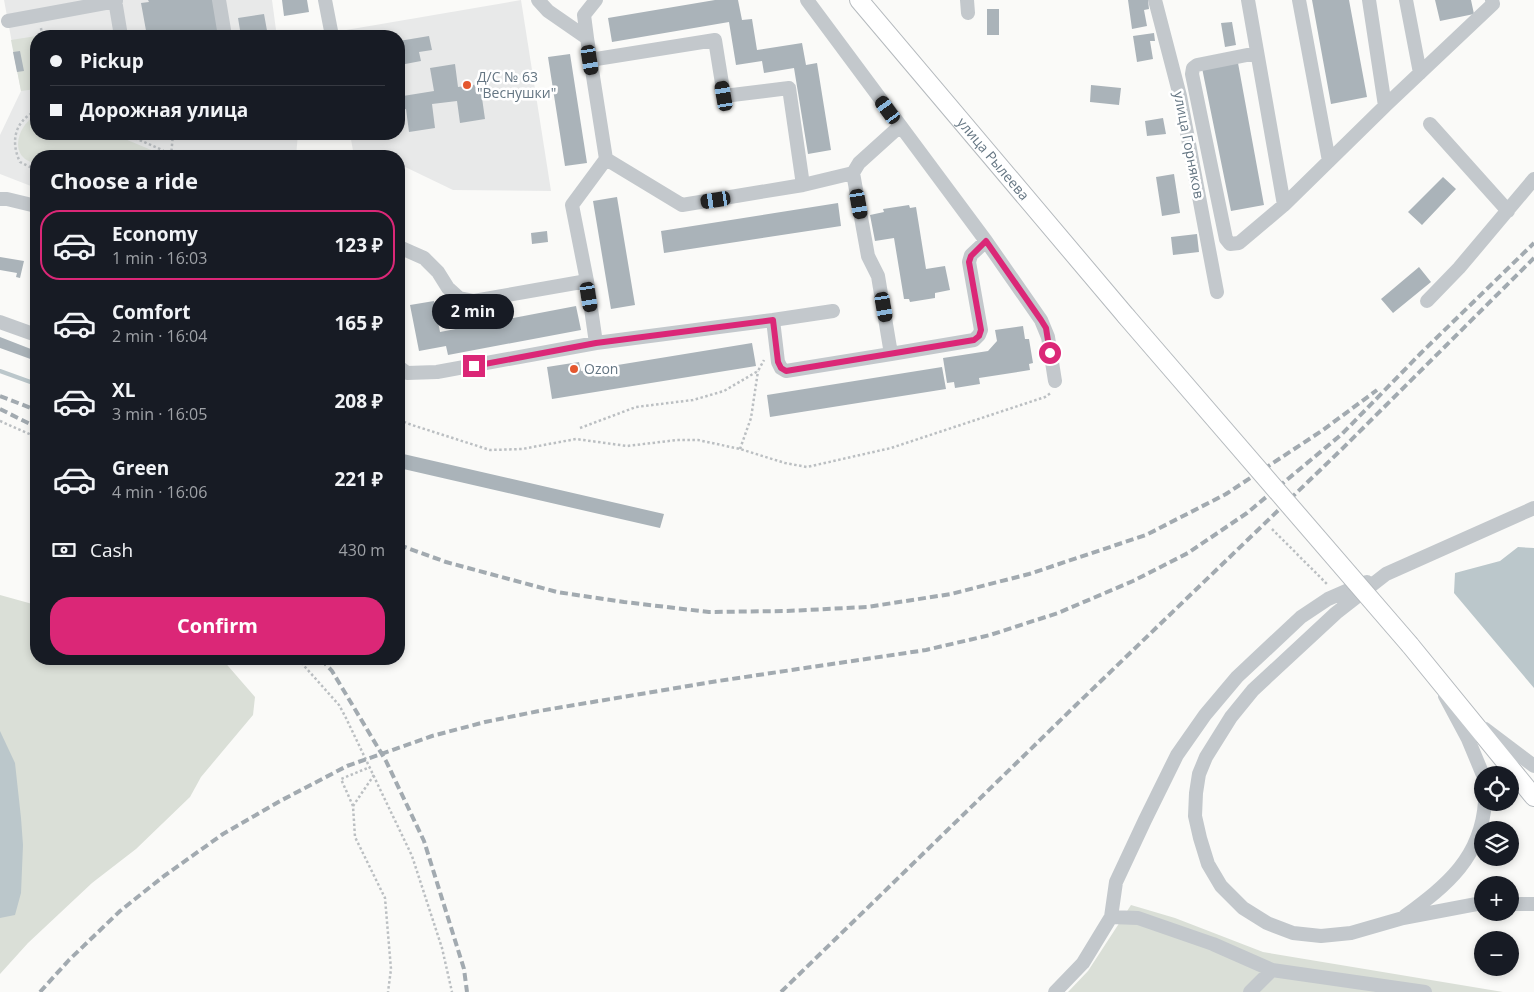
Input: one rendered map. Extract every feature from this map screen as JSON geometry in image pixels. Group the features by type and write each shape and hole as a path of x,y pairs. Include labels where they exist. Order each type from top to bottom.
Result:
{"main road":[{"name":"улица Рылеева","path":"858,0 1126,316 1410,645 1534,796"}],"street":[{"path":"219,0 225,30"},
{"path":"325,0 331,30"},
{"path":"538,0 548,11 587,38"},
{"path":"596,0 584,15 606,159 572,205 587,281 596,343"},
{"path":"807,0 986,241 1046,328 1055,381"},
{"name":"улица Горняков","path":"1155,0 1180,96 1217,292"},
{"path":"1248,0 1284,204"},
{"path":"1298,0 1329,161"},
{"path":"1369,0 1385,106"},
{"path":"1406,0 1420,73"},
{"path":"1257,53 1197,65 1193,68 1192,74 1226,239 1230,244 1239,243 1284,204 1493,4 1492,0"},
{"path":"8,21 116,1 120,30"},
{"path":"590,60 715,40 724,96 789,88 803,185"},
{"path":"1430,124 1508,211"},
{"path":"891,354 878,276 868,256 853,173 859,163 900,126"},
{"path":"606,159 682,205 803,185 853,173"},
{"path":"1427,301 1508,211 1534,179"},
{"path":"0,199 7,198 30,204"},
{"path":"773,320 778,362 781,368 786,371 974,340 979,336 981,330 969,262 971,256 986,241"},
{"path":"405,250 424,258 438,272 448,288 459,298 474,301 587,281"},
{"path":"405,372 438,372 596,343 832,311"},
{"path":"0,322 30,333"},
{"path":"1055,992 1083,963 1111,917 1116,882 1177,755 1204,715 1237,677 1301,617 1328,599 1534,508"},
{"path":"1386,574 1321,627 1253,690 1231,717 1216,739 1199,774 1195,816 1200,838 1208,864 1221,886 1243,908 1267,923 1293,933 1321,936 1351,933 1402,918 1474,904"},
{"path":"1430,669 1468,739 1478,766"},
{"path":"1472,719 1534,766"},
{"path":"1402,918 1435,894 1457,873 1472,852 1484,811"},
{"path":"1519,904 1534,904"},
{"path":"1111,917 1138,918 1213,944 1272,970 1420,992"},
{"path":"1250,992 1272,970"}],"path":[{"path":"30,114 26,116 16,132 15,141 20,162 30,167"},
{"path":"140,140 162,150"},
{"path":"740,449 751,418 758,371 776,342"},
{"path":"580,428 636,407 693,400 724,391 758,371"},
{"path":"405,423 490,450 522,449 576,439 627,446 677,440 698,440 807,467 891,448 1044,397 1053,391 1055,381"},
{"path":"0,420 30,434"},
{"path":"1272,529 1338,595"},
{"path":"303,665 339,705 412,856 442,948 452,992"},
{"path":"370,767 340,779 353,806 355,837 385,898 391,969 388,992"},
{"path":"353,806 374,774"}],"shaded area":[{"path":"4,0 272,0 276,30 30,30 30,140 297,140 297,150 30,150 30,186 0,174 0,135 21,91"},
{"name":"Д/С № 63 \"Веснушки\"","path":"521,0 551,191 453,190 405,167 405,150 353,150 351,140 405,140 405,30 346,30"},
{"path":"30,37 30,90 21,91 11,40"},
{"path":"30,119 30,140 127,140 151,150 30,150 30,161 25,159 18,148 20,135"},
{"path":"1518,547 1534,548 1534,688 1454,593 1455,573 1500,561"},
{"path":"0,595 30,603 30,665 227,665 255,697 253,715 201,777 190,797 136,849 92,883 28,943 0,974"},
{"path":"0,731 15,763 23,845 21,893 15,915 0,918"},
{"path":"1131,905 1175,918 1263,952 1503,992 1068,992 1088,971"}],"building":[{"path":"148,0 215,0 220,30 146,30 141,3 149,2"},
{"path":"282,0 307,0 309,12 284,16"},
{"path":"715,0 738,0 742,20 752,19 757,50 802,43 806,65 817,63 831,150 808,154 794,68 764,73 762,61 736,65 729,22 612,42 608,18"},
{"path":"1128,0 1148,0 1149,9 1144,10 1147,26 1132,29"},
{"path":"1312,0 1349,0 1367,97 1331,104"},
{"path":"1435,0 1471,0 1474,14 1440,21"},
{"path":"987,9 999,9 999,35 987,35"},
{"path":"264,14 267,30 240,30 238,18"},
{"path":"1232,22 1236,45 1225,47 1221,23"},
{"path":"1154,33 1155,41 1150,41 1153,59 1137,62 1133,36"},
{"path":"429,36 432,50 419,52 421,61 405,64 405,40"},
{"path":"20,51 24,71 17,72 13,52"},
{"path":"570,54 587,163 565,166 548,57"},
{"path":"1238,63 1264,205 1231,211 1202,68"},
{"path":"455,64 458,87 480,84 485,119 460,123 457,101 432,104 435,128 409,132 405,96 434,91 430,68"},
{"path":"1091,85 1121,88 1119,105 1090,102"},
{"path":"1163,118 1166,134 1147,136 1145,121"},
{"path":"1174,174 1180,213 1162,216 1156,177"},
{"path":"1443,177 1456,189 1422,225 1408,212"},
{"path":"617,197 635,305 611,309 593,201"},
{"path":"838,203 841,226 664,253 661,231"},
{"path":"909,205 910,208 916,207 926,269 945,266 950,290 935,293 935,298 910,302 909,299 904,299 894,238 875,241 870,215 884,212 883,209"},
{"path":"547,231 548,242 532,244 531,233"},
{"path":"1197,234 1199,252 1173,255 1171,237"},
{"path":"0,257 24,261 20,278 16,277 17,273 0,270"},
{"path":"1419,267 1431,282 1393,313 1381,299"},
{"path":"434,301 440,332 576,306 581,330 448,355 446,346 419,351 410,305"},
{"path":"1023,326 1025,339 1029,339 1033,363 1029,364 1030,370 979,378 980,384 955,388 954,382 947,383 943,358 988,351 997,341 995,330"},
{"path":"0,337 30,349 30,359 0,348"},
{"path":"752,343 756,366 552,399 547,367 579,362 581,371"},
{"path":"942,367 946,389 770,417 767,395"},
{"path":"405,454 664,514 660,528 405,469"}],"waterway":[{"path":"0,371 30,382"}],"railway":[{"path":"40,992 69,960 120,911 164,876 223,834 347,766 432,736 485,722 718,681 926,650 990,635 1058,613 1133,581 1188,553 1247,513 1342,434 1421,353 1534,243"},
{"path":"781,992 1342,449 1534,258"},
{"path":"405,547 446,562 557,592 709,612 867,607 951,594 1029,574 1146,535 1226,494 1323,430 1377,390"},
{"path":"0,396 30,408"},
{"path":"0,409 30,424"},
{"path":"326,665 332,671 386,761 424,841 464,969 467,992"}],"place":[{"name":"Д/С № 63 \"Веснушки\"","path":"467,85"},
{"name":"Ozon","path":"574,369"}],"route":[{"path":"474,366 596,343 773,320 778,362 781,368 786,371 974,340 979,336 981,330 969,262 971,256 986,241 1046,328 1050,353"}]}
